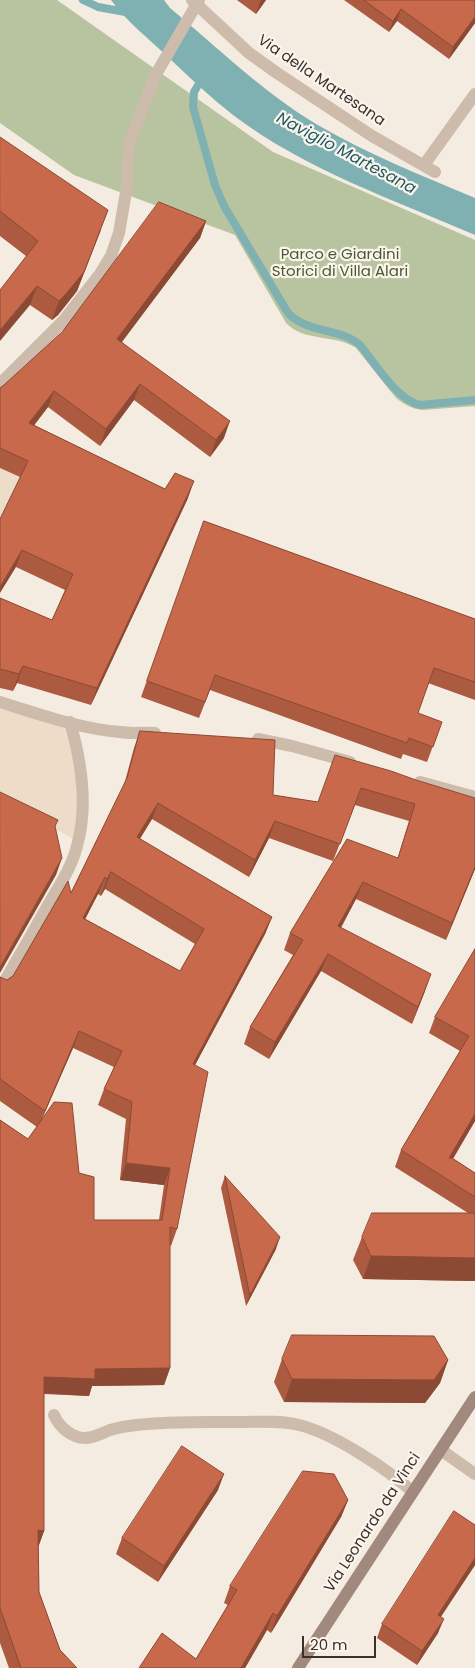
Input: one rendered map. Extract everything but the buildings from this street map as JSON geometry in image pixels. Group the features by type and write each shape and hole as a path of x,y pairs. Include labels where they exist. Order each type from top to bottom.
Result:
{"street":[{"path":"0,384 64,320 90,288 111,256 119,233 126,194 130,141 155,76 196,2"},
{"name":"Via della Martesana","path":"196,2 249,53 277,73 372,136 435,172"},
{"path":"424,165 475,94"},
{"path":"0,702 41,715 120,732 169,734"},
{"path":"0,990 63,879 73,859 78,842 82,816 81,771 70,722"},
{"path":"244,738 263,740 362,766"},
{"path":"406,778 475,797"},
{"name":"Via Leonardo da Vinci","path":"298,1668 475,1397"},
{"path":"54,1415 66,1430 76,1436 85,1438 91,1438 110,1430 138,1425 192,1422 277,1422 301,1425 326,1436 375,1463 413,1492"},
{"path":"441,1450 475,1474"}],"green space":[{"name":"Parco e Giardini Storici di Villa Alari","path":"0,0 57,0 273,152 475,240 475,406 423,410 406,405 396,398 356,348 339,341 302,333 286,323 235,235 74,175 0,123"}],"shaded area":[{"path":"0,468 21,478 0,523"},
{"path":"0,702 70,722 75,741 78,842 61,832 0,804"}],"water":[{"name":"Naviglio Martesana","path":"111,0 164,0 170,8 259,84 316,124 374,155 475,198 475,235 350,182 289,152 260,134 233,115 200,87 131,23"}],"waterway":[{"path":"83,0 98,7 131,13"},
{"path":"203,77 194,92 193,107 215,185 224,206 288,313 296,320 314,328 352,339 360,345 395,389 411,402 420,405 475,400"}]}
